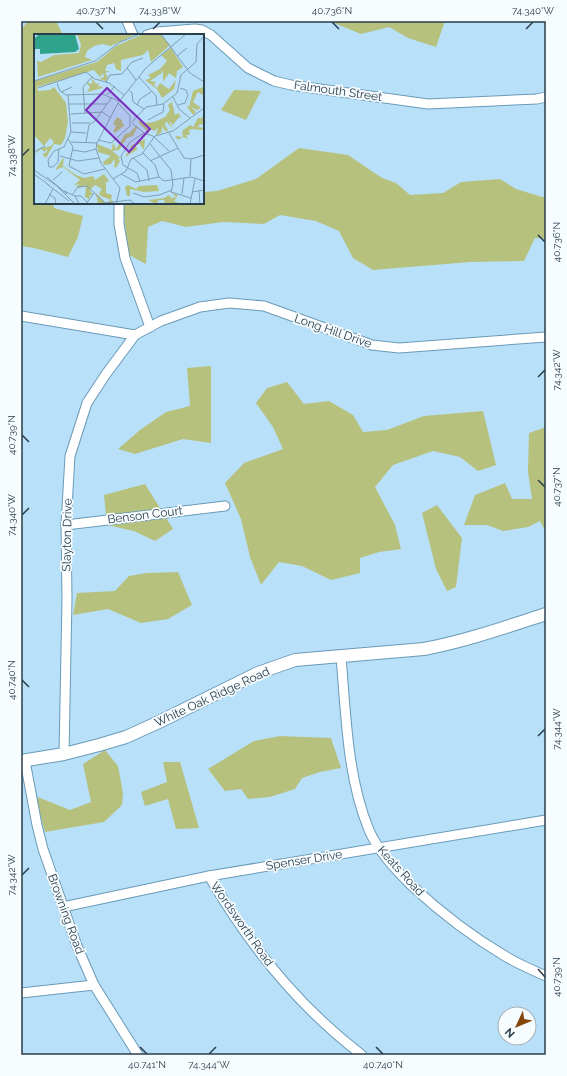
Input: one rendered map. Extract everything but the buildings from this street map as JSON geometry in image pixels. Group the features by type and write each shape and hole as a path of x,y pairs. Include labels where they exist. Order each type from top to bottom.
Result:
{"street":[{"path":"127,21 133,34"},
{"name":"Falmouth Street","path":"150,34 157,32 195,29 202,30 211,35 248,68 274,81 291,85 428,104 537,99 546,97"},
{"path":"119,204 119,224 125,258 150,327"},
{"name":"Long Hill Drive","path":"135,335 161,321 200,307 229,303 264,306 372,345 407,348 546,337"},
{"path":"21,316 135,335"},
{"name":"Slayton Drive","path":"64,754 67,599 66,525 70,456 87,403 106,374 135,335"},
{"name":"Benson Court","path":"66,525 225,506"},
{"name":"White Oak Ridge Road","path":"23,761 64,754 126,737 258,673 295,660 424,649 449,644 546,614"},
{"name":"Keats Road","path":"341,657 352,766 358,798 369,830 378,848 402,876 434,907 463,929 506,957 546,976"},
{"name":"Browning Road","path":"23,761 43,849 77,946 94,985 138,1055"},
{"name":"Spenser Drive","path":"63,906 209,876 546,820"},
{"name":"Wordsworth Road","path":"209,876 226,904 260,953 299,999 342,1040 362,1055"},
{"path":"21,993 94,985"}],"green space":[{"path":"28,21 58,21 57,23 62,34 34,34 34,204 53,204 54,208 83,216 78,237 68,257 21,246 21,30"},
{"path":"329,21 445,21 436,47 408,38 389,27 361,34"},
{"path":"234,90 261,91 246,120 221,110"},
{"path":"299,148 348,155 382,178 396,183 410,195 443,193 461,182 500,179 516,189 542,197 546,196 546,239 535,238 524,261 470,262 373,270 353,258 339,231 316,221 280,215 264,224 223,222 186,227 162,221 148,227 146,264 129,255 122,204 204,204 204,192 217,191 256,179"},
{"path":"211,366 211,443 183,439 135,454 118,449 140,430 166,412 190,406 187,368"},
{"path":"287,382 304,404 329,401 353,415 363,432 387,430 424,416 483,411 496,465 478,471 460,457 433,451 393,465 375,487 395,525 401,549 379,552 360,558 360,573 331,580 302,566 279,562 261,585 250,557 241,519 225,483 244,463 283,449 273,427 256,403 267,388"},
{"path":"546,427 546,533 540,521 528,527 503,531 487,525 464,525 475,495 505,483 512,499 532,499 528,472 529,433"},
{"path":"145,484 173,529 155,541 134,531 107,525 104,495"},
{"path":"437,505 462,538 456,587 447,591 436,569 422,513"},
{"path":"178,572 192,605 168,619 141,623 108,609 73,615 77,593 115,591 129,576 147,573"},
{"path":"280,736 331,738 341,768 320,772 302,778 295,789 270,797 248,799 241,789 225,791 208,769 254,741"},
{"path":"105,750 118,766 123,793 122,805 104,822 45,832 35,796 70,810 91,802 83,764"},
{"path":"163,762 180,762 199,828 176,829 168,799 145,806 141,792 167,782"}]}
